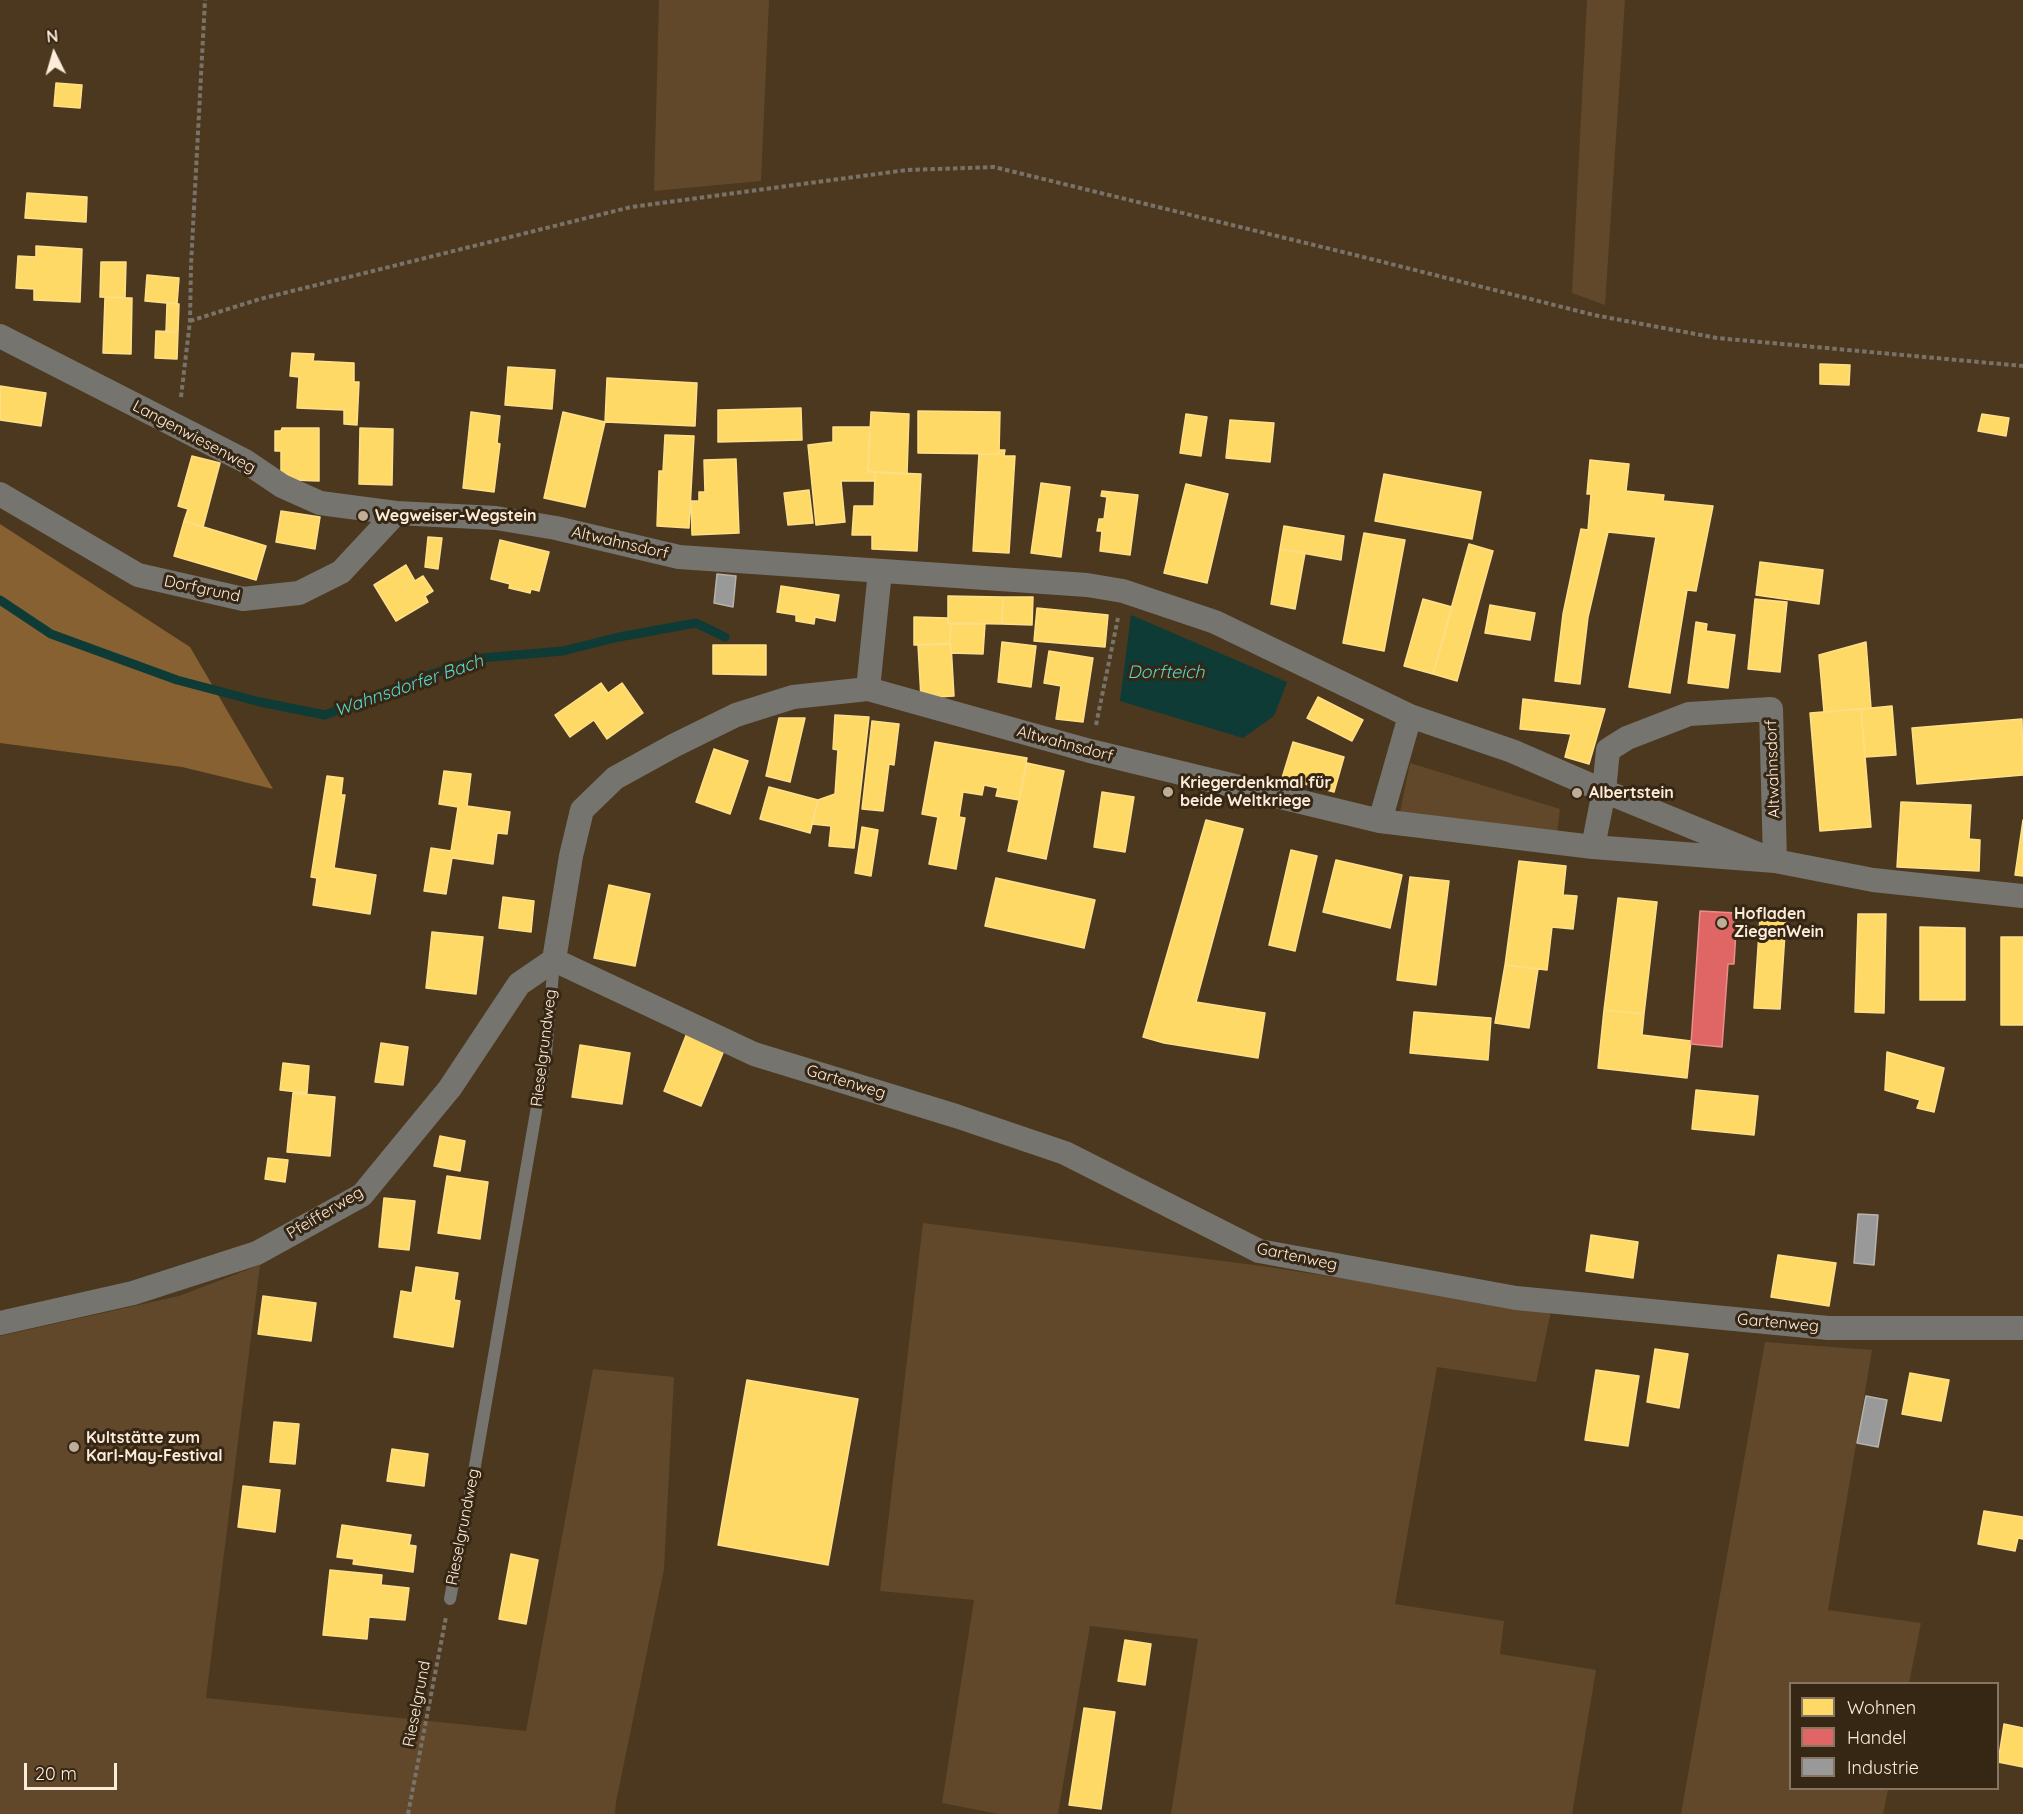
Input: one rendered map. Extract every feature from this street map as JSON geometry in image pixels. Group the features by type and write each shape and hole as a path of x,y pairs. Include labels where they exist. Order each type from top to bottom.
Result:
{"street":[{"name":"Langenwiesenweg","path":"0,336 178,426 245,461 282,486 320,503 396,513"},
{"name":"Dorfgrund","path":"0,494 138,575 243,599 299,593 341,572 396,513"},
{"name":"Altwahnsdorf","path":"396,513 496,518 556,528 679,557 1088,585 1123,591 1215,622 1410,716 1512,751 1775,861"},
{"path":"868,689 880,571"},
{"name":"Altwahnsdorf","path":"868,689 1090,751 1380,821 1593,847 1775,861 1873,880 2023,896"},
{"name":"Rieselgrundweg","path":"554,960 571,856 582,810 615,778 736,715 793,697 868,689"},
{"name":"Altwahnsdorf","path":"1593,847 1604,791 1608,750 1627,738 1689,714 1771,709 1775,861"},
{"path":"1380,821 1410,716"},
{"name":"Pfeifferweg","path":"0,1323 133,1293 257,1253 362,1195 450,1089 519,984 554,960"},
{"name":"Gartenweg","path":"554,960 754,1054 956,1116 1065,1153 1259,1251 1516,1298 1828,1328 2023,1328"}],"lane":[{"name":"Rieselgrundweg","path":"450,1599 546,1054 554,960"}],"path":[{"path":"178,426 190,321 205,0"},
{"path":"190,321 260,299 631,207 907,170 994,167 1594,315 1717,338 2023,366"},
{"path":"1090,751 1123,591"},
{"name":"Rieselgrund","path":"408,1814 450,1599"}],"shaded area":[{"path":"659,0 769,0 761,181 654,191"},
{"path":"1587,0 1625,0 1605,305 1572,293"},
{"path":"0,524 190,647 273,789 182,767 0,743"},
{"path":"1410,763 1560,809 1557,833 1400,812"},
{"path":"923,1223 1262,1266 1551,1311 1536,1382 1437,1367 1395,1604 1504,1621 1500,1654 1596,1670 1572,1814 1171,1814 1198,1639 1090,1626 1058,1814 999,1814 942,1803 974,1600 880,1591"},
{"path":"260,1265 206,1698 526,1731 593,1369 674,1377 664,1569 615,1814 0,1814 0,1336 179,1296"},
{"path":"1765,1342 1872,1350 1828,1610 1921,1623 1909,1682 1789,1682 1789,1790 1888,1790 1883,1814 1681,1814"}],"water":[{"name":"Dorfteich","path":"1131,615 1287,682 1274,716 1243,738 1120,701"}],"building: Wohnen":[{"path":"56,83 82,85 80,108 54,106"},
{"path":"27,193 87,197 86,222 25,218"},
{"path":"36,246 82,249 80,302 34,300 34,289 16,288 18,256 36,257"},
{"path":"101,262 126,262 125,298 100,297"},
{"path":"147,275 179,278 177,304 145,301"},
{"path":"105,297 132,298 131,354 103,353"},
{"path":"167,303 179,304 178,332 166,332"},
{"path":"156,331 178,332 177,359 155,358"},
{"path":"292,353 314,354 313,361 354,363 354,382 359,382 357,425 344,424 344,410 297,408 299,377 290,376"},
{"path":"1820,364 1850,365 1849,385 1820,384"},
{"path":"508,367 555,370 552,409 505,405"},
{"path":"607,378 697,383 695,426 605,422"},
{"path":"0,386 46,393 41,426 0,420"},
{"path":"801,408 802,440 718,442 718,410"},
{"path":"918,411 1000,412 999,454 918,453"},
{"path":"471,412 500,416 497,443 500,444 494,492 463,488"},
{"path":"563,412 605,422 585,507 544,498"},
{"path":"871,412 909,414 907,474 868,472"},
{"path":"1186,414 1207,417 1201,456 1180,453"},
{"path":"1982,414 2009,418 2006,436 1978,431"},
{"path":"1230,420 1274,423 1270,462 1226,458"},
{"path":"833,427 870,427 868,472 875,472 875,481 841,481 845,522 816,525 808,445 833,442"},
{"path":"282,428 319,428 319,481 292,480 281,472 281,451 275,451 275,431 281,431"},
{"path":"360,428 393,429 392,485 359,484"},
{"path":"665,435 694,436 689,528 657,526 659,471 663,471"},
{"path":"999,450 1005,450 1004,456 1015,456 1009,553 973,551 979,454 999,454"},
{"path":"192,456 220,463 203,527 184,521 188,509 178,506"},
{"path":"736,459 739,533 692,535 691,501 699,501 699,492 705,492 704,460"},
{"path":"1590,460 1629,464 1626,491 1664,495 1663,501 1713,506 1696,591 1687,590 1670,693 1629,687 1656,537 1608,532 1588,617 1580,684 1555,681 1563,614 1581,529 1588,530 1591,494 1587,494"},
{"path":"875,472 921,474 917,551 872,549 872,535 852,535 854,506 874,506"},
{"path":"1384,474 1481,492 1472,539 1375,521"},
{"path":"1041,483 1070,487 1061,557 1031,553"},
{"path":"1186,484 1228,494 1207,583 1164,573"},
{"path":"809,490 813,523 788,525 784,493"},
{"path":"1102,491 1138,495 1130,555 1100,551 1102,531 1097,531 1099,519 1104,519 1107,497 1101,496"},
{"path":"281,511 320,517 315,549 276,542"},
{"path":"184,521 266,546 256,580 174,556"},
{"path":"1284,526 1344,536 1341,560 1280,549"},
{"path":"1364,533 1405,540 1384,651 1343,643"},
{"path":"428,537 442,538 438,569 425,567"},
{"path":"500,540 549,552 539,591 531,589 530,593 509,588 510,584 491,579"},
{"path":"1469,544 1493,551 1457,681 1433,674"},
{"path":"1280,549 1305,553 1295,609 1271,604"},
{"path":"1760,562 1823,570 1819,604 1756,595"},
{"path":"406,565 415,581 423,576 433,591 425,596 428,602 396,621 374,585"},
{"path":"781,586 839,595 835,621 815,617 814,624 796,621 796,615 777,612"},
{"path":"948,596 1003,597 1002,624 948,623"},
{"path":"1003,597 1033,597 1032,625 1002,624"},
{"path":"1423,599 1452,607 1433,674 1404,666"},
{"path":"1755,599 1787,602 1780,672 1748,669"},
{"path":"1490,605 1535,613 1530,640 1485,633"},
{"path":"1037,608 1108,615 1105,647 1034,641"},
{"path":"914,617 948,618 948,623 951,624 950,643 914,645"},
{"path":"1696,622 1707,624 1706,631 1735,635 1728,688 1688,683"},
{"path":"951,624 985,624 983,654 951,653"},
{"path":"1002,642 1036,646 1031,687 998,682"},
{"path":"1866,642 1871,708 1824,712 1819,655"},
{"path":"951,644 954,696 921,698 918,645"},
{"path":"713,645 766,645 766,675 713,674"},
{"path":"1049,651 1093,658 1083,722 1056,719 1061,686 1044,683"},
{"path":"601,683 608,693 622,683 643,713 607,739 594,720 570,737 555,715"},
{"path":"1318,697 1363,720 1352,741 1307,718"},
{"path":"1523,699 1605,709 1589,764 1565,757 1571,734 1520,729"},
{"path":"1892,706 1896,755 1865,757 1861,709"},
{"path":"1861,709 1871,827 1820,831 1810,713"},
{"path":"835,715 869,717 854,848 829,846 831,826 812,824 818,800 835,794 838,750 833,749"},
{"path":"779,718 805,718 790,782 766,776"},
{"path":"2022,719 2023,775 1917,784 1912,728"},
{"path":"872,721 899,724 894,765 889,764 883,811 862,809"},
{"path":"935,742 1027,758 1019,800 996,796 998,788 984,785 982,795 963,792 959,817 965,818 956,869 929,864 938,817 922,814"},
{"path":"1293,742 1344,757 1334,792 1282,778"},
{"path":"714,749 748,761 730,814 696,802"},
{"path":"1027,763 1064,771 1046,859 1008,851"},
{"path":"444,771 471,774 467,806 510,812 507,834 497,833 493,864 452,858 446,894 424,891 431,848 451,851 458,807 439,804"},
{"path":"327,776 343,778 341,795 345,795 334,868 376,875 370,914 313,905 317,878 311,877"},
{"path":"769,787 818,800 810,833 760,819"},
{"path":"1102,792 1134,797 1125,852 1094,847"},
{"path":"1901,802 1971,805 1969,839 1980,840 1979,871 1897,867"},
{"path":"1206,820 1243,829 1196,1002 1265,1013 1258,1058 1164,1043 1143,1037"},
{"path":"2023,820 2023,876 2015,875"},
{"path":"862,827 878,830 871,876 855,873"},
{"path":"1291,850 1317,856 1295,951 1269,945"},
{"path":"1336,860 1402,875 1390,928 1323,912"},
{"path":"1519,861 1566,866 1563,895 1577,896 1573,929 1552,927 1547,970 1505,965"},
{"path":"1410,877 1449,881 1436,985 1397,980"},
{"path":"996,878 1095,900 1084,948 985,926"},
{"path":"609,885 650,894 635,966 594,958"},
{"path":"503,897 534,901 531,932 499,928"},
{"path":"1618,898 1657,902 1644,1014 1604,1010"},
{"path":"1858,914 1886,914 1884,1013 1855,1012"},
{"path":"1760,917 1786,918 1780,1009 1754,1008"},
{"path":"1920,927 1965,928 1965,1000 1920,1000"},
{"path":"432,932 483,937 476,994 426,988"},
{"path":"2001,937 2023,937 2023,1025 2001,1025"},
{"path":"1505,965 1538,969 1529,1028 1495,1023"},
{"path":"1604,1010 1644,1014 1642,1035 1691,1041 1687,1078 1598,1068"},
{"path":"1414,1012 1491,1018 1488,1060 1410,1053"},
{"path":"687,1033 725,1048 701,1106 664,1091"},
{"path":"381,1043 408,1047 403,1085 375,1082"},
{"path":"580,1045 630,1053 622,1104 572,1097"},
{"path":"1887,1052 1944,1068 1934,1112 1917,1108 1920,1100 1885,1090"},
{"path":"283,1063 309,1066 307,1093 280,1090"},
{"path":"1696,1090 1758,1096 1754,1135 1692,1129"},
{"path":"293,1093 335,1097 330,1156 287,1152"},
{"path":"440,1136 465,1141 460,1171 434,1166"},
{"path":"268,1158 288,1160 285,1182 265,1179"},
{"path":"447,1176 488,1182 480,1239 438,1233"},
{"path":"384,1198 415,1201 409,1250 379,1247"},
{"path":"1591,1235 1638,1242 1633,1278 1586,1271"},
{"path":"1778,1255 1836,1263 1829,1306 1771,1297"},
{"path":"416,1267 458,1273 454,1300 460,1301 453,1347 394,1337 401,1291 412,1293"},
{"path":"263,1296 316,1303 311,1341 258,1334"},
{"path":"1655,1349 1688,1354 1679,1408 1647,1402"},
{"path":"1596,1370 1639,1376 1628,1446 1585,1440"},
{"path":"1910,1373 1949,1380 1941,1421 1902,1414"},
{"path":"747,1380 858,1399 828,1565 718,1545"},
{"path":"274,1422 299,1424 295,1464 270,1462"},
{"path":"392,1449 428,1454 424,1486 387,1481"},
{"path":"243,1486 280,1490 275,1532 238,1527"},
{"path":"1984,1511 2023,1517 2023,1539 2018,1538 2015,1551 1978,1544"},
{"path":"342,1525 411,1535 409,1545 416,1546 413,1572 353,1564 354,1559 337,1557"},
{"path":"511,1554 538,1560 526,1624 499,1619"},
{"path":"330,1570 382,1575 381,1585 409,1588 405,1620 369,1617 367,1639 323,1635"},
{"path":"1125,1640 1151,1644 1145,1685 1118,1681"},
{"path":"1084,1708 1115,1712 1101,1809 1069,1805"},
{"path":"2004,1724 2023,1728 2023,1767 1999,1762"}],"building: Handel":[{"path":"1700,911 1737,913 1734,964 1728,964 1722,1047 1691,1044"}],"building: Industrie":[{"path":"717,574 736,576 733,607 714,603"},
{"path":"1858,1214 1878,1215 1874,1265 1854,1263"},
{"path":"1866,1396 1887,1400 1878,1447 1857,1443"}],"waterway":[{"name":"Wahnsdorfer Bach","path":"0,600 51,634 177,680 260,702 325,715 481,658 563,651 619,637 696,623 725,637"}],"place":[{"name":"Wegweiser-Wegstein","path":"363,516"},
{"name":"Kriegerdenkmal für beide Weltkriege","path":"1168,792"},
{"name":"Albertstein","path":"1577,793"},
{"name":"Hofladen ZiegenWein","path":"1722,923"},
{"name":"Kultstätte zum Karl-May-Festival","path":"74,1447"}]}
